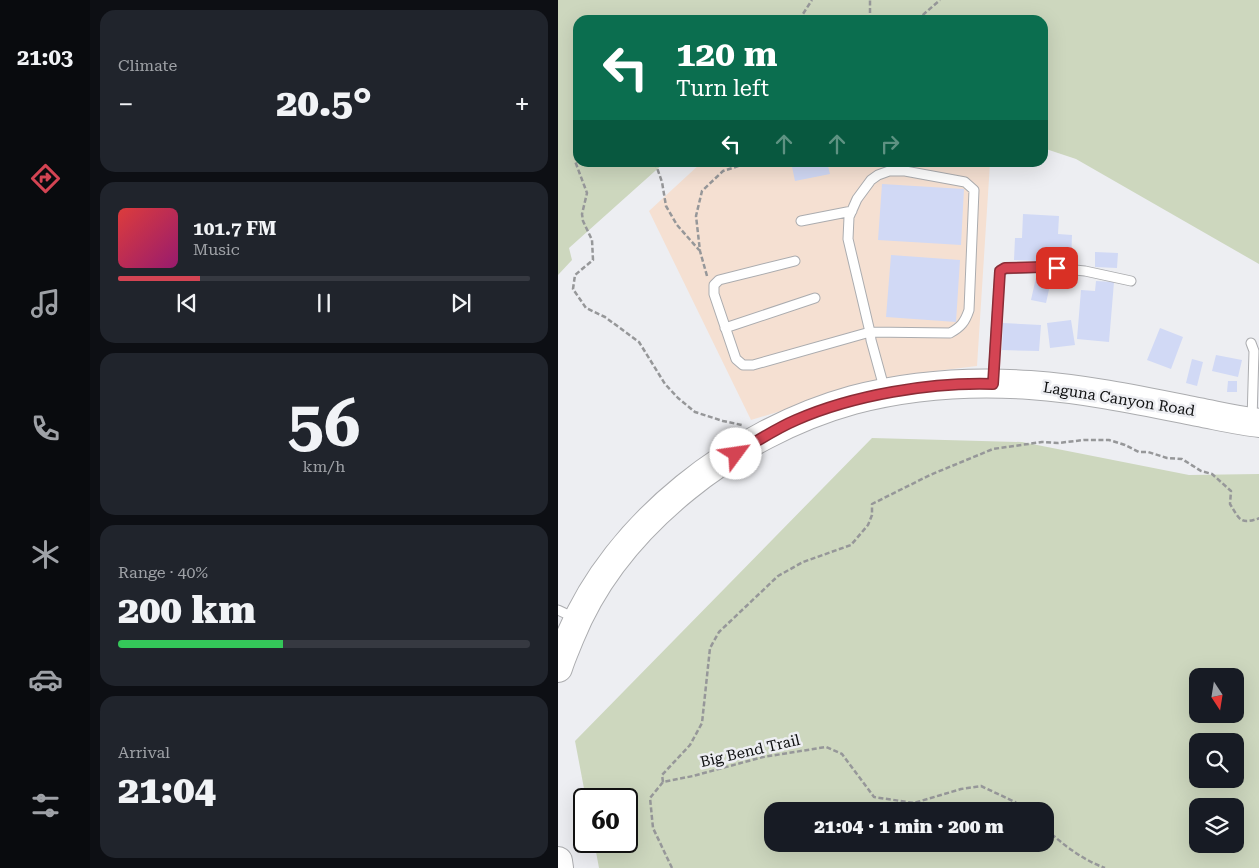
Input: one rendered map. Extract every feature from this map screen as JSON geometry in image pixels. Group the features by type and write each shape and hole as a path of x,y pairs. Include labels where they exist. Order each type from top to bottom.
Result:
{"main road":[{"name":"Laguna Canyon Road","path":"561,652 568,615 596,585 626,545 672,498 705,472 796,420 845,403 885,394 965,384 1030,385 1083,390 1256,423"},
{"path":"558,862 560,868"}],"lane":[{"path":"795,261 719,280 714,285 714,294 736,359 743,365 753,365 870,332 950,333 960,328 969,310 974,190 965,182 905,171 889,171 878,174 871,180 857,199 849,217 848,239 870,332 885,394"},
{"path":"801,221 852,211"},
{"path":"993,384 1000,271 1005,268 1043,267 1086,271 1131,281"},
{"path":"725,328 814,298"},
{"path":"1251,343 1254,351 1256,423"}],"path":[{"path":"802,15 812,0"},
{"path":"870,0 870,15"},
{"path":"923,15 940,0"},
{"path":"577,167 587,194 582,214 583,221 592,240 593,260 574,275 573,289 586,308 606,317 639,342 665,384 695,412 723,421 776,431"},
{"path":"657,167 662,182 666,206 677,225 700,251"},
{"path":"714,285 705,274 696,216 702,191 724,171 736,167"},
{"path":"672,868 653,828 650,798 663,782 662,775 690,745 702,723 710,648 719,632 778,576 803,562 851,544 868,525 872,515 872,504 930,475 994,449 1042,442 1109,440 1139,452 1182,459 1212,474 1231,491 1230,504 1241,521 1246,523 1260,518"},
{"name":"Big Bend Trail","path":"663,782 693,776 763,756 826,746 842,754 874,797 907,802"},
{"name":"Big Bend Trail","path":"917,802 961,789 981,786 1015,802"},
{"path":"1054,836 1095,865 1105,868"}],"shaded area":[{"path":"697,167 990,167 977,366 895,376 751,420 649,211"}],"green space":[{"path":"558,0 1259,0 1259,264 1076,159 1048,150 1048,15 573,15 573,167 660,167 569,248 572,260 558,275"},
{"path":"872,438 1022,442 1189,475 1259,474 1259,868 599,868 596,853 638,853 638,788 584,788 575,741"}],"building":[{"path":"792,167 828,167 830,174 795,181"},
{"path":"882,184 964,189 961,245 878,240"},
{"path":"1023,214 1059,216 1058,234 1072,235 1071,263 1014,260 1015,238 1022,238"},
{"path":"1095,252 1118,253 1117,268 1095,267"},
{"path":"891,255 960,260 956,322 886,317"},
{"path":"1037,273 1052,276 1046,303 1031,300"},
{"path":"1096,281 1114,282 1109,342 1077,339 1081,290 1095,291"},
{"path":"1071,320 1075,345 1050,348 1047,323"},
{"path":"1003,323 1041,325 1039,351 1002,350"},
{"path":"1160,328 1183,337 1171,369 1147,360"},
{"path":"1216,355 1242,360 1238,377 1212,371"},
{"path":"1192,359 1203,362 1197,386 1186,383"},
{"path":"1228,381 1237,381 1237,392 1227,392"}],"route":[{"path":"736,454 796,420 853,400 916,389 975,383 993,384 1000,271 1005,268 1057,268"}]}
